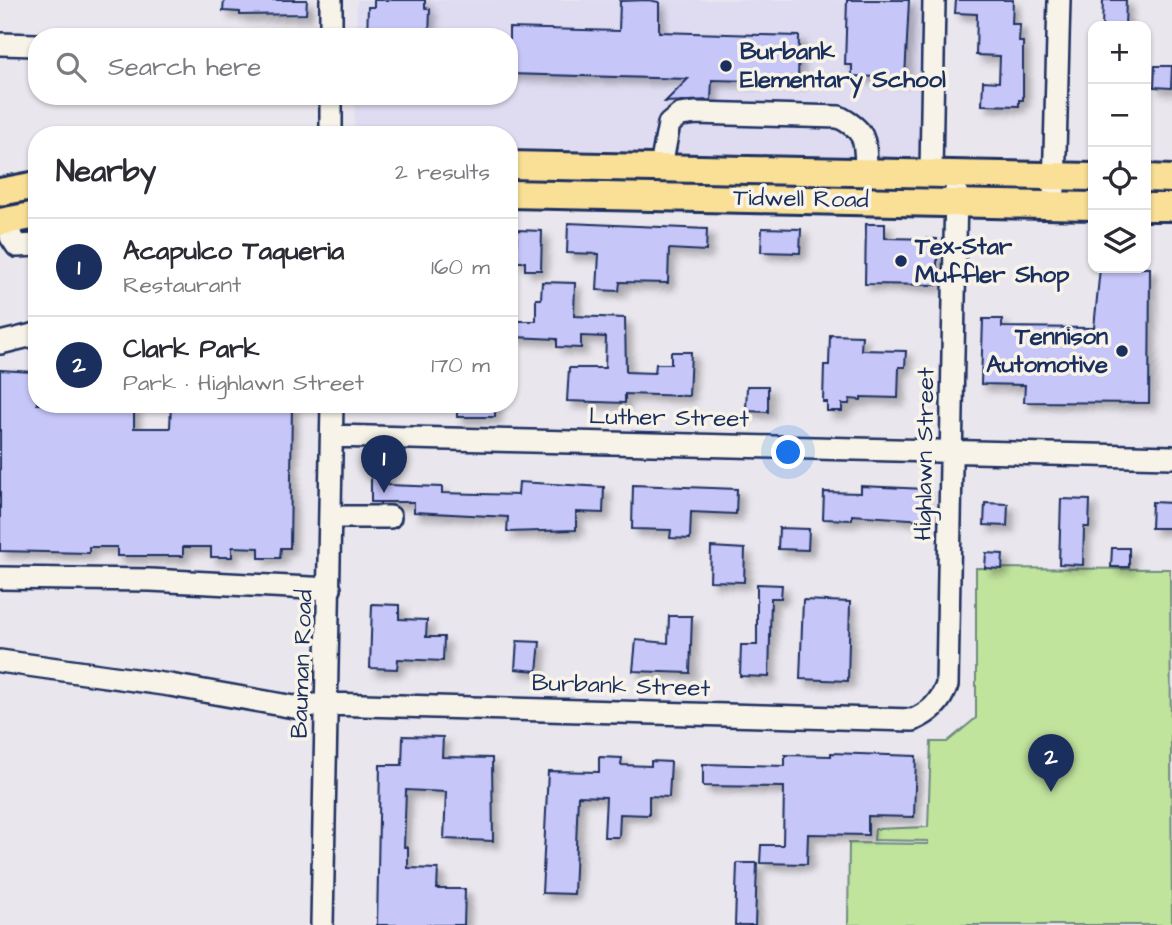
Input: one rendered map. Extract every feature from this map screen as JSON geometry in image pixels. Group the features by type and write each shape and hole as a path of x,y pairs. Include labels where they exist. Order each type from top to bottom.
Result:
{"main road":[{"name":"Tidwell Road","path":"518,164 1088,177"},
{"path":"559,165 561,193"},
{"path":"755,198 758,169"},
{"path":"1151,178 1172,179"},
{"path":"0,191 28,186"},
{"name":"Tidwell Road","path":"518,194 1088,206"},
{"path":"1151,206 1172,207"},
{"path":"4,221 28,217"}],"street":[{"path":"331,0 331,28"},
{"name":"Highlawn Street","path":"914,720 935,707 947,685 956,203 943,173 934,0"},
{"path":"1054,205 1059,0"},
{"path":"0,44 28,45"},
{"path":"331,105 331,126"},
{"path":"661,167 664,136 669,124 680,115 696,113 839,117 855,125 863,134 866,171"},
{"path":"4,221 17,246 28,245"},
{"path":"0,343 28,336"},
{"name":"Bauman Road","path":"322,925 332,413"},
{"name":"Luther Street","path":"332,436 1172,457"},
{"path":"331,517 390,517"},
{"path":"0,578 150,580 330,589"},
{"name":"Burbank Street","path":"0,661 170,685 294,707 327,704 914,720"}],"shaded area":[{"name":"Burbank Elementary School","path":"357,0 944,0 940,159 518,148 518,126 354,126 355,105 518,105 518,28 356,28"}],"green space":[{"path":"976,568 1170,569 1172,925 848,925 849,843 928,844 928,841 874,840 875,829 928,827 931,742 947,742 976,718"}],"building":[{"path":"224,0 307,0 306,14 240,15 240,12 223,11"},
{"path":"374,0 425,0 425,8 430,9 429,28 367,28 368,7 374,7"},
{"path":"847,0 909,0 905,78 852,76 852,65 845,65"},
{"path":"956,0 1013,0 1012,24 1020,24 1019,42 1023,42 1023,100 1019,100 1019,106 982,105 983,81 999,82 1000,56 976,55 977,14 955,13"},
{"path":"1103,0 1126,0 1125,21 1102,21"},
{"path":"620,1 659,2 659,32 799,36 798,82 712,80 711,100 665,102 688,79 518,74 518,28 619,31"},
{"path":"1155,66 1172,66 1171,88 1154,87"},
{"path":"568,223 707,229 706,251 669,249 668,283 620,282 619,291 597,290 599,254 567,253"},
{"name":"Tex-Star Muffler Shop","path":"866,224 885,224 885,238 937,239 937,285 865,284"},
{"path":"762,228 801,229 800,253 761,252"},
{"path":"518,230 542,231 541,270 525,270 525,262 518,262"},
{"path":"1100,273 1150,273 1149,403 1024,402 1025,385 981,384 983,319 1002,319 1002,327 1094,328"},
{"path":"542,282 575,283 574,316 625,318 626,372 655,373 656,364 671,364 671,352 691,352 689,396 625,394 625,403 567,401 569,368 605,368 606,337 581,336 581,348 557,347 557,339 518,337 518,321 536,321 536,299 541,299"},
{"path":"830,335 862,336 861,350 906,351 905,367 899,367 898,398 850,399 849,404 842,404 842,411 827,411 827,402 823,402 824,365 829,365"},
{"path":"0,370 28,372 28,413 134,413 134,428 170,428 171,413 292,413 290,548 281,548 280,558 259,558 259,548 232,547 232,557 211,557 211,547 183,547 183,556 117,556 117,547 89,547 89,553 0,551"},
{"path":"747,386 768,386 768,412 746,411"},
{"path":"457,413 495,413 495,417 457,417"},
{"path":"371,475 387,475 387,485 442,487 442,493 518,495 519,482 604,487 603,513 576,512 576,530 507,532 508,517 414,512 414,502 371,502"},
{"path":"633,485 737,489 736,514 691,512 690,539 670,538 671,530 632,529"},
{"path":"861,486 925,489 924,520 852,515 852,520 823,519 824,492 861,493"},
{"path":"1061,499 1090,500 1089,527 1084,527 1083,565 1059,564"},
{"path":"1152,502 1172,503 1172,528 1151,528"},
{"path":"985,503 1008,504 1007,526 984,525"},
{"path":"779,528 809,529 808,550 778,549"},
{"path":"711,547 745,549 744,582 710,581"},
{"path":"1112,548 1129,548 1129,567 1111,567"},
{"path":"986,553 1003,554 1002,569 985,568"},
{"path":"757,584 782,585 781,598 771,598 769,677 740,676 741,645 757,645"},
{"path":"803,600 850,602 848,681 800,679"},
{"path":"372,604 399,605 399,619 427,620 426,637 444,637 443,661 398,659 397,669 370,668"},
{"path":"669,616 692,616 690,673 633,671 636,640 668,643"},
{"path":"517,641 540,642 537,671 515,669"},
{"path":"403,736 443,737 442,757 492,758 493,841 444,839 446,792 406,790 404,847 408,847 408,868 438,869 437,889 465,889 464,925 377,925 380,765 402,765"},
{"path":"831,753 916,756 914,817 868,816 868,835 808,834 807,864 760,863 761,845 783,845 784,787 703,786 703,764 785,766 785,755 831,756"},
{"path":"599,757 622,758 621,765 651,766 651,761 671,762 669,797 649,796 649,815 620,814 619,837 604,837 606,797 578,796 574,894 542,893 548,771 599,772"},
{"path":"737,863 757,863 755,925 735,925"}],"place":[{"name":"Burbank Elementary School","path":"726,66"},
{"name":"Tex-Star Muffler Shop","path":"901,261"},
{"name":"Tennison Automotive","path":"1122,351"},
{"name":"Acapulco Taqueria","path":"384,493"},
{"name":"Clark Park","path":"1051,792"}]}
